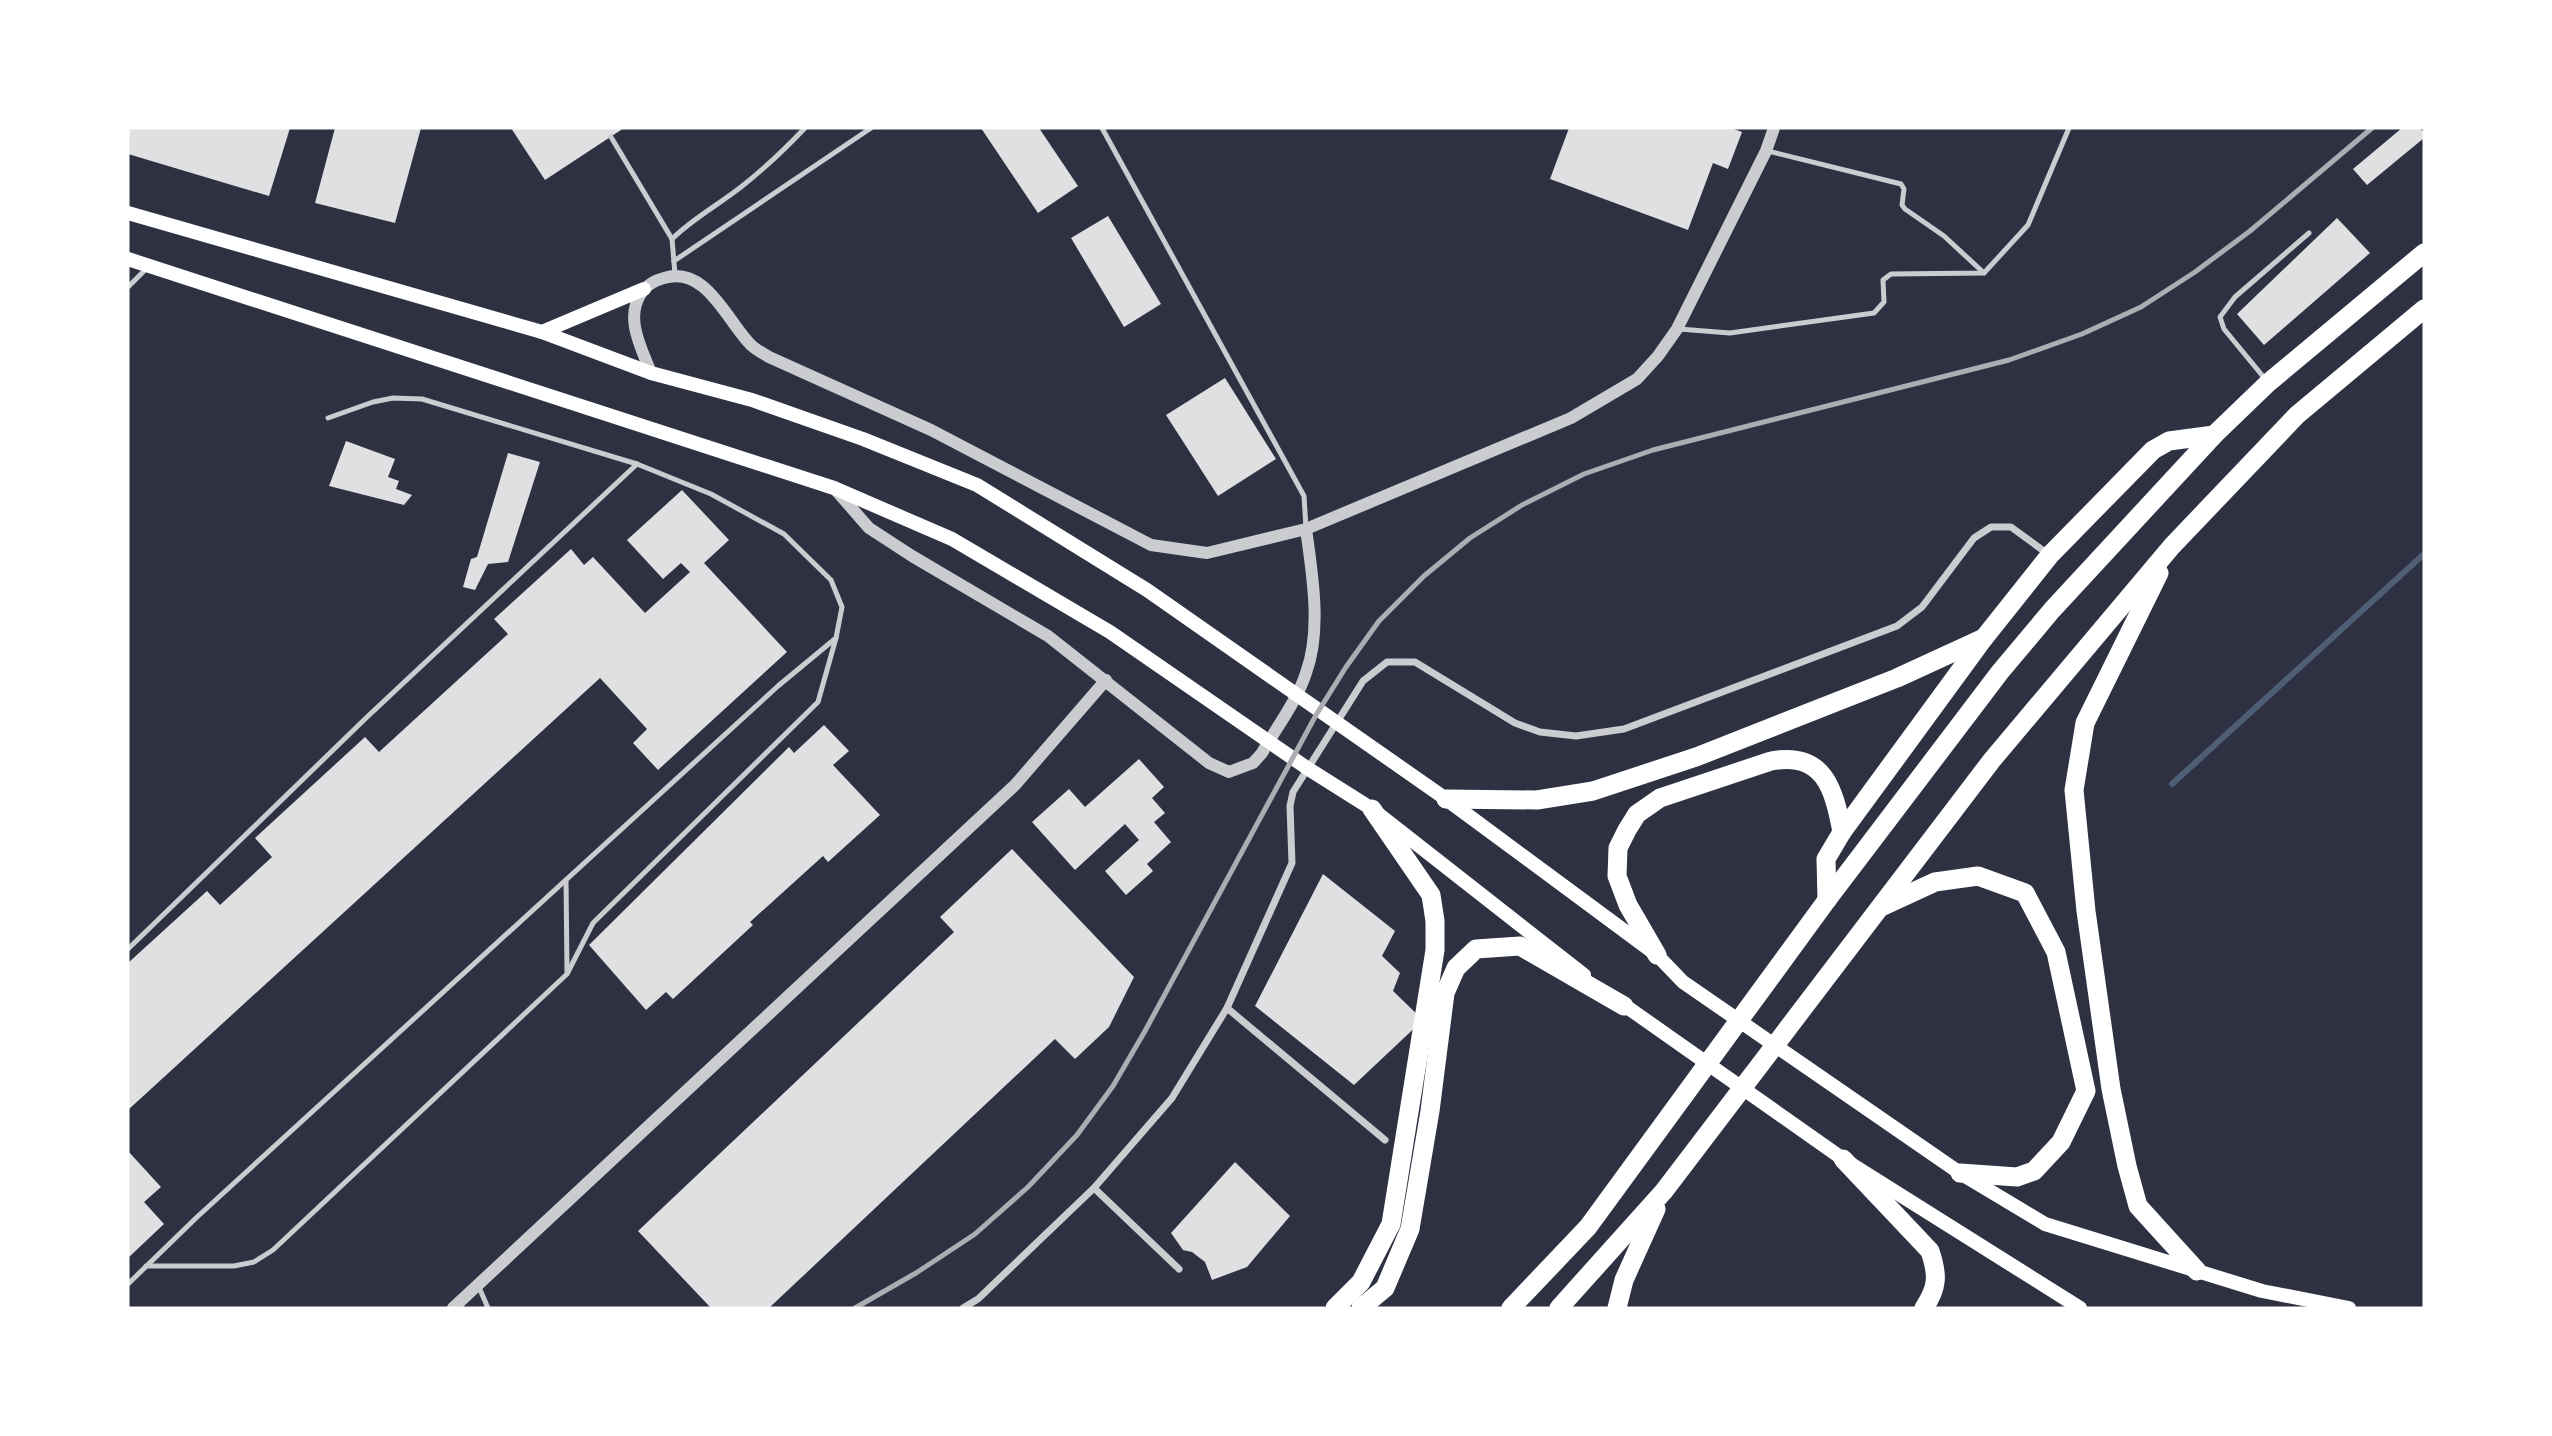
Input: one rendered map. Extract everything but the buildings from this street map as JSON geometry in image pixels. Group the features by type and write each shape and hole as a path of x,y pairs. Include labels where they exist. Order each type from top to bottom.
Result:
{"highway":[{"path":"1511,1308 1588,1227 1827,900 2026,641 2214,435 2268,383 2424,253"},
{"path":"1559,1308 1664,1191 1992,760 2172,547 2297,415 2424,309"},
{"path":"1827,900 1826,859 1842,832 1984,638 2050,555 2153,450 2169,441 2214,435"},
{"path":"2172,547 2085,723 2074,790 2086,911 2111,1089 2127,1166 2138,1206 2197,1271"},
{"path":"1446,799 1537,800 1592,791 1696,757 1897,678 1984,638"},
{"path":"1657,955 1628,905 1617,876 1618,849 1627,830 1637,814 1660,798 1786,758 1813,765 1826,780 1835,797 1842,832"},
{"path":"1335,1308 1361,1282 1391,1224 1435,950 1435,921 1431,895 1372,810"},
{"path":"1879,908 1935,882 1978,876 2025,893 2056,952 2085,1091 2061,1142 2034,1171 2017,1177 1960,1173"},
{"path":"1361,1308 1385,1288 1410,1229 1430,1111 1445,993 1456,968 1476,948 1520,946 1624,1006"},
{"path":"1843,1159 1930,1251 1935,1267 1935,1292 1924,1308"},
{"path":"1617,1308 1624,1280 1664,1191"}],"main road":[{"path":"128,213 542,332 652,373 752,400 863,439 977,485 1147,590 1446,799 1657,955 1683,982 1960,1173 2045,1224 2262,1291 2349,1308"},
{"path":"128,259 834,488 953,539 1110,632 1372,810 1624,1006 1843,1159 2080,1308"},
{"path":"542,332 644,289"}],"street":[{"path":"652,373 634,320 634,304 644,289 674,268 698,282 718,301 753,346 769,357 931,430 1150,545 1207,553 1306,529 1571,418 1637,379 1677,329 1766,151 1774,128"},
{"path":"834,488 869,528 1048,636 1209,763 1229,772 1253,763 1262,753 1306,674 1311,653 1315,605 1306,529"},
{"path":"963,1308 978,1299 1094,1188 1172,1098 1227,1008 1292,863 1290,806 1293,792 1363,681 1387,663 1415,662 1515,723 1540,732 1576,736 1623,729 1898,625 1922,607 1973,538 1991,527 2011,527 2050,555"},
{"path":"453,1308 1015,785 1106,680"},
{"path":"1227,1008 1385,1140"},
{"path":"1094,1188 1179,1269"}],"lane":[{"path":"672,239 685,226 740,188 780,155 804,128"},
{"path":"674,268 871,128"},
{"path":"1102,128 1304,496 1306,529"},
{"path":"1677,329 1730,333 1874,313 1884,302 1883,280 1891,274 1984,274 2028,225 2070,128"},
{"path":"611,136 672,239 674,268"},
{"path":"1766,151 1901,184 1904,189 1902,205 1905,209 1944,236 1984,274"},
{"path":"2268,383 2224,329 2220,317 2235,297 2309,233"},
{"path":"128,287 149,265"},
{"path":"145,1266 234,1266 254,1262 273,1250 567,974 593,923 818,702 836,638 842,607 831,580 785,534 711,494 637,464 422,399 383,400 328,418"},
{"path":"128,948 366,718 637,464"},
{"path":"128,1284 778,685 836,638"},
{"path":"566,880 567,974"},
{"path":"478,1285 488,1308"}],"waterway":[{"path":"2172,784 2424,554"}],"railway":[{"path":"855,1308 916,1273 975,1234 1028,1187 1077,1135 1113,1086 1145,1031 1316,715 1346,667 1379,621 1424,576 1470,538 1522,505 1584,474 1653,450 2009,360 2082,334 2141,307 2195,272 2250,231 2372,128"}]}
